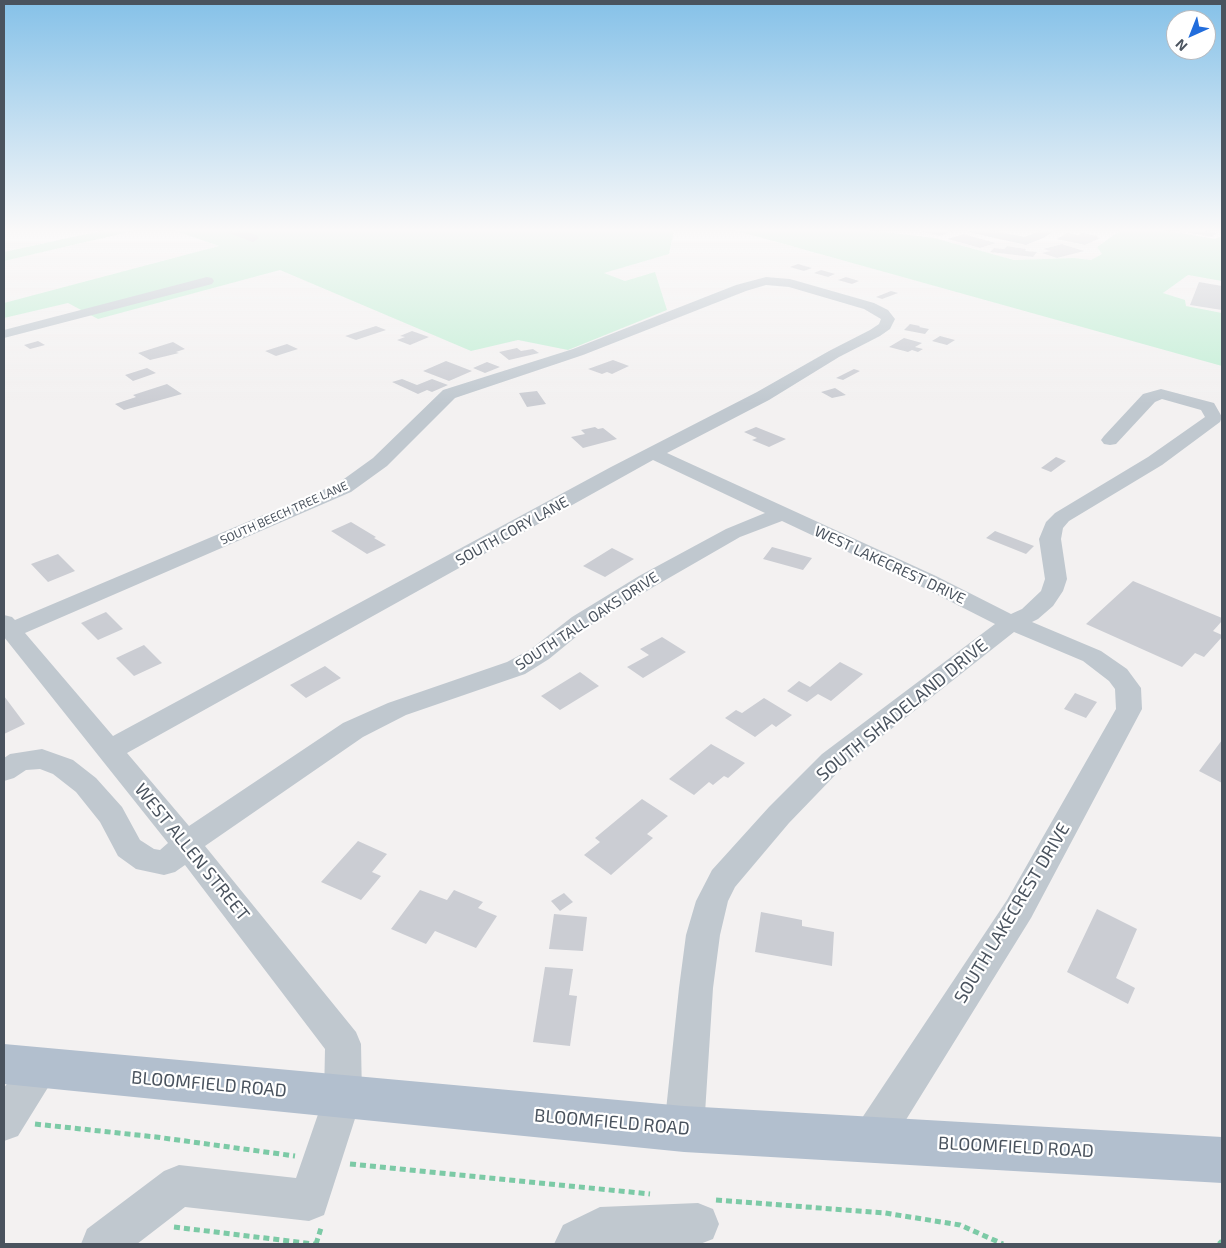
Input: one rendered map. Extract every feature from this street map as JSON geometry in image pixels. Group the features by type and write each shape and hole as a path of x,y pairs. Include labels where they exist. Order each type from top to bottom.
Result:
{"main road":[{"name":"BLOOMFIELD ROAD","path":"21,1066 684,1129 872,1138 1222,1160"}],"street":[{"path":"4,334 179,288"},
{"name":"SOUTH BEECH TREE LANE","path":"7,626 344,488 380,462 449,394 578,352 740,288"},
{"name":"SOUTH BEECH TREE LANE","path":"808,288 869,306"},
{"name":"SOUTH CORY LANE","path":"110,750 653,453 756,400 882,329 888,319 883,313 869,306"},
{"name":"SOUTH SHADELAND DRIVE","path":"684,1129 696,988 703,935 712,901 723,879 779,815 832,761 1012,622 1030,614 1052,591 1056,579 1050,539 1053,526 1062,517 1155,460 1214,418 1208,407 1161,394 1149,398 1110,440"},
{"name":"WEST LAKECREST DRIVE","path":"653,453 1012,622 1092,656 1124,681"},
{"name":"SOUTH TALL OAKS DRIVE","path":"4,771 20,761 42,759 63,767 86,785 101,802 112,816 129,848 147,860 164,863 175,856 186,844 353,730 397,709 516,668 540,654 580,622 647,581 733,534 781,514"},
{"name":"WEST ALLEN STREET","path":"7,626 186,844 343,1044 343,1097 309,1200 179,1186 116,1233"},
{"name":"SOUTH LAKECREST DRIVE","path":"872,1138 1019,908 1125,718 1130,702 1128,688 1124,681"},
{"path":"4,1121 21,1066"},
{"path":"575,1244 578,1240 600,1228 706,1212"}],"path":[{"path":"4,1121 156,1137 322,1160 513,1181 656,1194"},
{"path":"706,1212 885,1213 960,1226 1003,1244"},
{"path":"116,1233 314,1244"}],"green space":[{"path":"60,288 212,288 98,319 68,303 4,318 4,303"},
{"path":"323,288 660,288 667,310 568,350 518,340 471,351"},
{"path":"943,288 1170,288 1163,293 1185,300 1186,306 1222,313 1222,366"}],"building":[{"path":"1197,288 1222,288 1222,310 1190,305"},
{"path":"891,291 898,293 882,299 876,297"},
{"path":"910,324 929,329 925,334 904,330"},
{"path":"376,326 386,330 356,340 345,336"},
{"path":"412,331 429,337 410,345 397,340 405,337 400,336"},
{"path":"940,336 955,340 947,345 932,341"},
{"path":"904,338 922,343 915,347 923,349 918,352 912,350 908,352 889,347"},
{"path":"38,341 45,345 30,349 24,345"},
{"path":"173,342 185,349 176,352 179,353 150,360 138,353"},
{"path":"287,344 298,349 276,356 265,351"},
{"path":"517,348 521,351 533,349 539,353 509,360 499,352"},
{"path":"613,360 629,366 612,374 607,372 602,374 588,369"},
{"path":"446,361 472,371 449,381 423,371"},
{"path":"487,362 500,367 485,373 473,368"},
{"path":"147,368 156,373 133,381 125,375"},
{"path":"854,369 860,371 843,380 836,378"},
{"path":"402,379 417,385 432,379 448,385 432,392 427,390 418,394 392,382"},
{"path":"167,384 182,394 124,410 115,404 136,397 133,395"},
{"path":"835,388 846,395 832,398 821,392"},
{"path":"537,391 546,404 527,407 519,393"},
{"path":"595,427 598,429 603,428 617,439 583,448 571,437 585,434 581,430"},
{"path":"756,427 786,439 769,447 752,440 757,438 744,432"},
{"path":"1056,457 1066,461 1051,472 1041,468"},
{"path":"351,522 386,545 367,554 331,531"},
{"path":"995,531 1034,546 1026,554 986,538"},
{"path":"772,547 812,558 803,570 763,559"},
{"path":"612,548 634,559 605,577 583,566"},
{"path":"58,554 75,571 48,582 31,564"},
{"path":"1133,581 1222,618 1222,621 1213,631 1222,635 1222,637 1204,657 1195,653 1182,667 1086,624"},
{"path":"106,612 123,629 98,640 81,623"},
{"path":"662,637 686,652 643,678 627,667 649,655 640,649"},
{"path":"144,645 162,663 134,676 116,658"},
{"path":"840,662 863,674 831,701 818,694 807,702 787,691 799,681 810,687"},
{"path":"325,666 341,678 306,698 290,685"},
{"path":"580,672 599,686 560,710 541,696"},
{"path":"1075,693 1097,702 1086,718 1064,709"},
{"path":"4,696 25,724 4,734"},
{"path":"764,698 792,715 776,727 772,724 755,737 725,718 736,710 742,713"},
{"path":"1222,740 1222,783 1199,771"},
{"path":"711,744 745,763 728,778 724,776 713,785 709,782 694,795 669,779"},
{"path":"642,799 668,816 647,834 653,838 611,875 584,855 600,842 595,838"},
{"path":"358,841 387,854 372,872 381,876 361,900 321,882"},
{"path":"420,890 447,900 454,890 483,902 478,908 497,916 476,948 435,931 426,944 391,929"},
{"path":"564,893 573,902 560,911 551,901"},
{"path":"1097,909 1137,929 1116,978 1135,988 1128,1004 1067,972"},
{"path":"761,912 802,920 802,926 834,932 832,966 755,952"},
{"path":"554,914 587,917 583,951 549,949"},
{"path":"545,967 573,969 569,995 577,996 570,1046 533,1042"}]}
